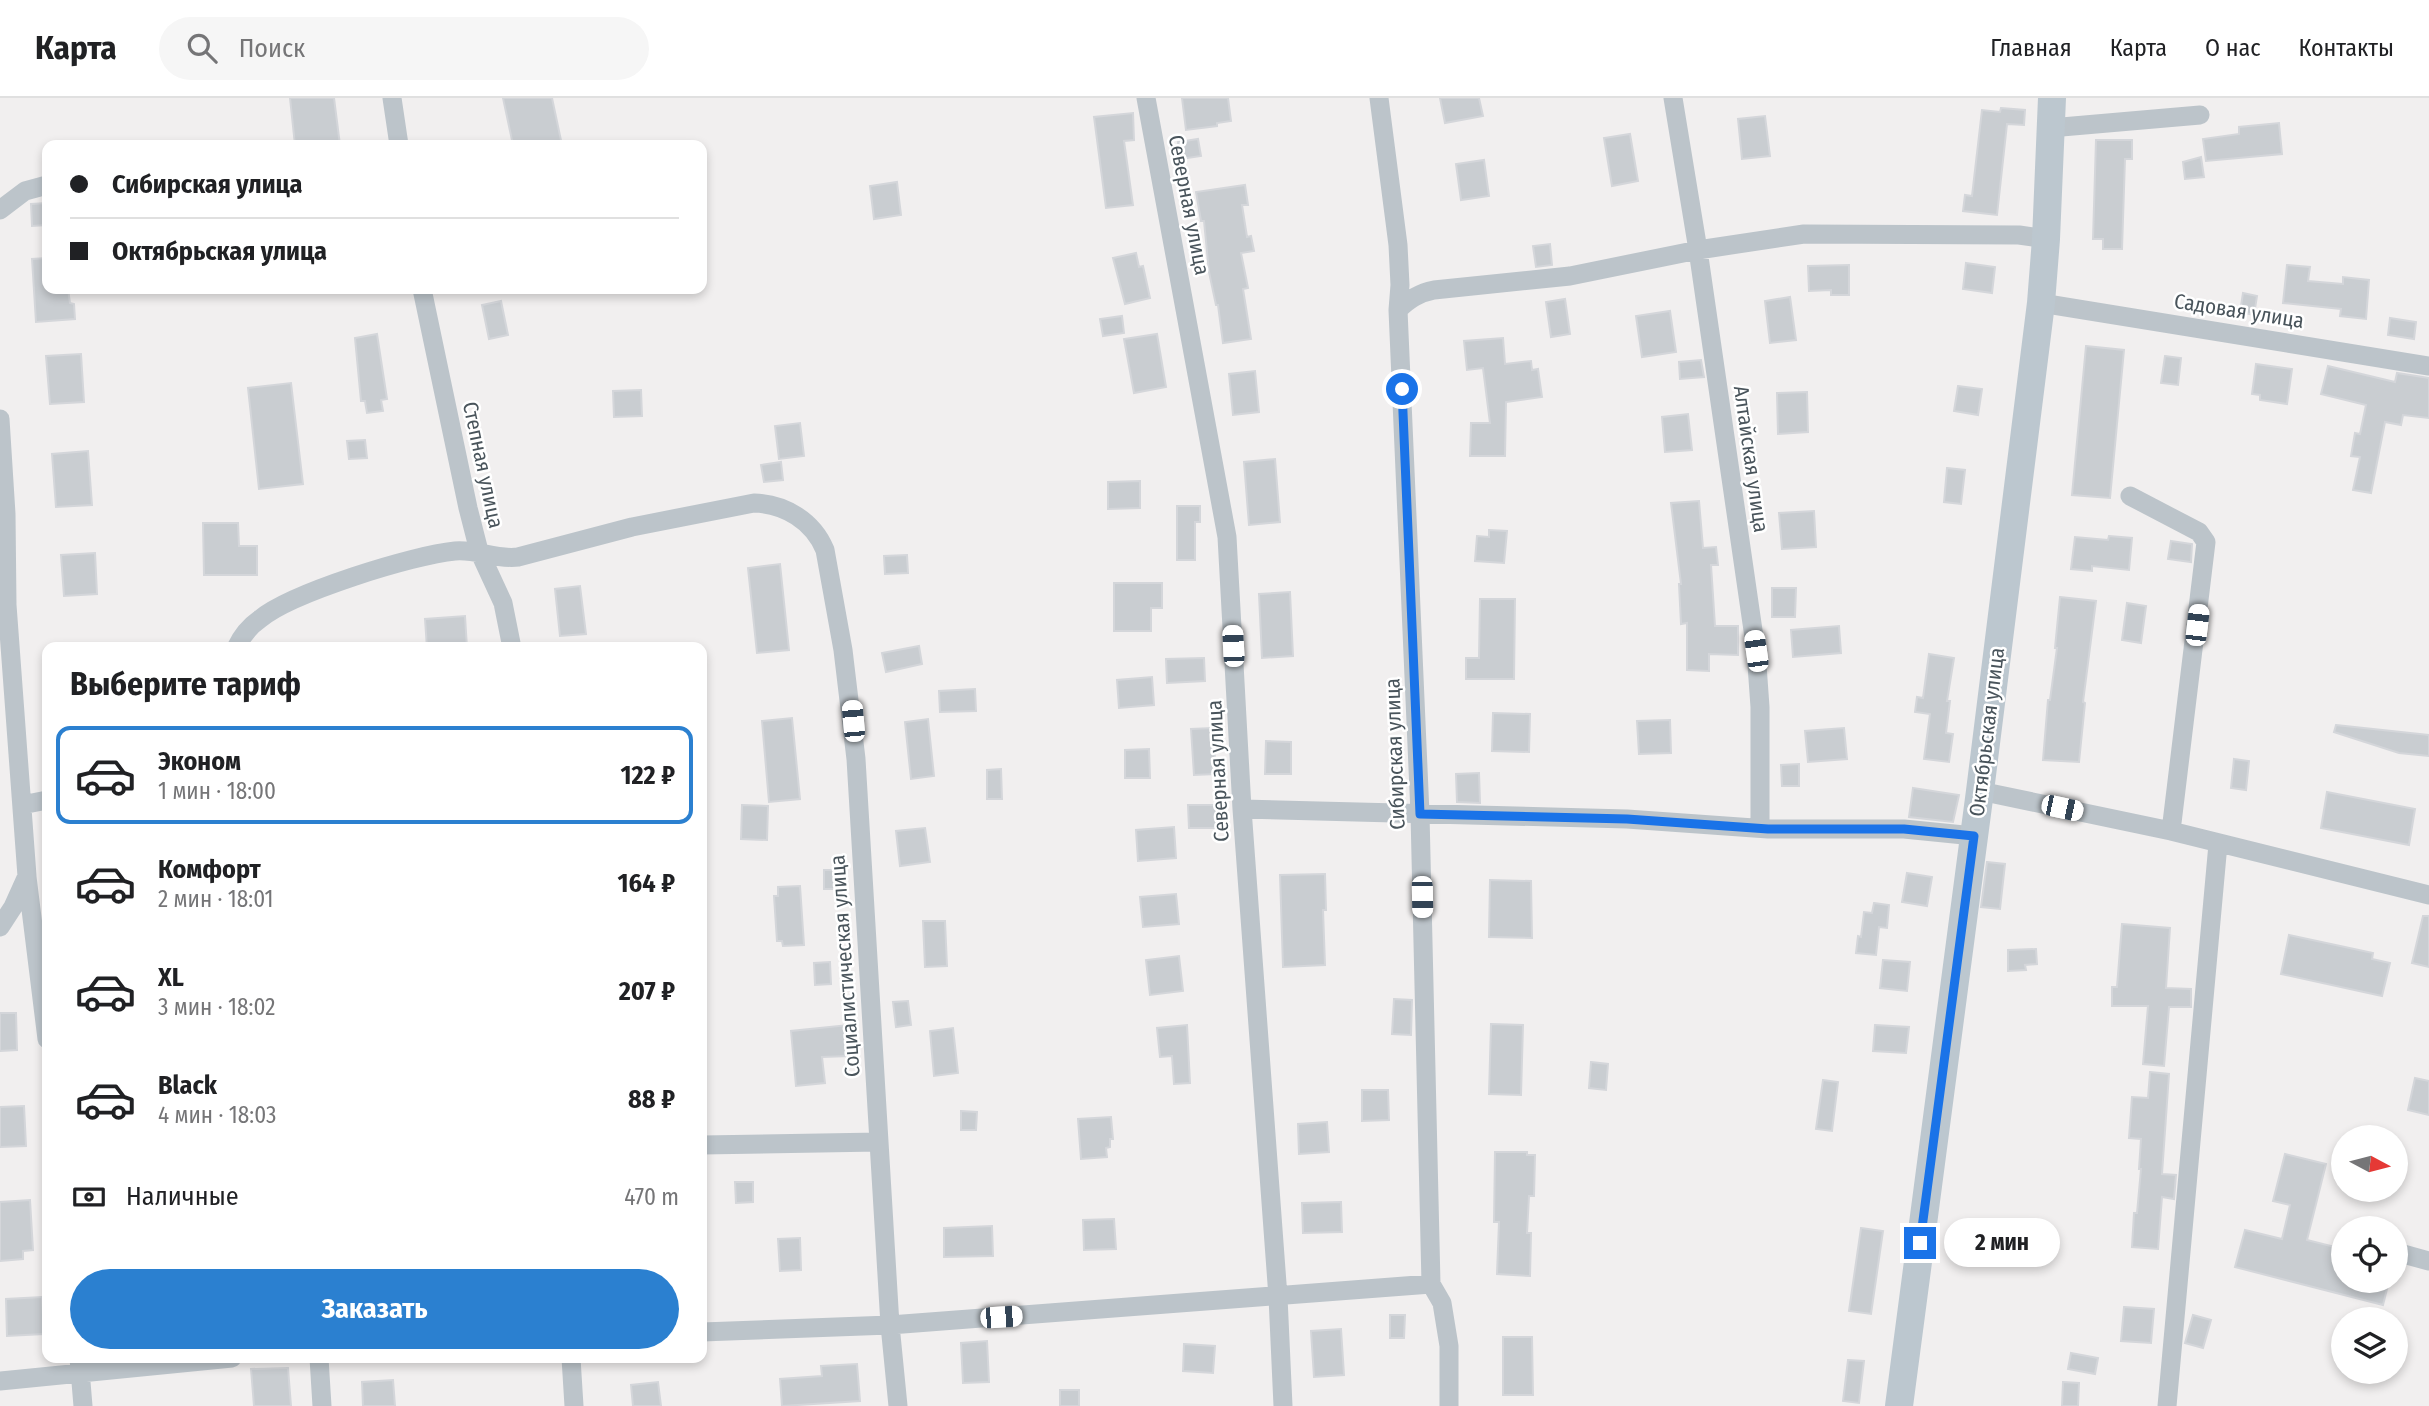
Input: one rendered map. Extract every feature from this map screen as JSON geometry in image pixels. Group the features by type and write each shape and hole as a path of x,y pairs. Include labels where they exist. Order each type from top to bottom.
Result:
{"street":[{"path":"392,98 398,140"},
{"name":"Северная улица","path":"1146,98 1227,537 1242,809 1278,1297 1283,1406"},
{"name":"Сибирская улица","path":"1379,98 1401,285 1398,310 1420,814 1432,1284 1442,1303 1449,1346 1449,1406"},
{"name":"Алтайская улица","path":"1674,98 1756,651 1760,707 1760,828"},
{"name":"Октябрьская улица","path":"1899,1406 2041,303 2052,98"},
{"path":"2050,128 2200,115"},
{"path":"0,210 25,191 42,186"},
{"path":"1398,310 1415,296 1434,290 1570,276 1698,250 1804,234 2019,235 2046,239"},
{"name":"Степная улица","path":"423,294 479,551 500,596 511,642"},
{"name":"Садовая улица","path":"2041,303 2429,366"},
{"path":"0,419 6,514 7,605 27,876 42,984"},
{"path":"2130,496 2199,532 2207,548 2171,831"},
{"name":"Социалистическая улица","path":"479,551 500,557 518,556 632,527 754,503 766,503 791,512 813,529 825,550 851,702 890,1325 898,1406"},
{"path":"238,642 260,618 321,589 442,552 479,551"},
{"path":"1980,791 2171,831 2429,895"},
{"path":"22,805 42,801"},
{"path":"1242,809 1627,819 1760,828 1904,829 1974,836"},
{"path":"2167,1406 2218,844"},
{"path":"0,927 13,907 27,876"},
{"path":"707,1144 879,1142"},
{"path":"2408,1255 2429,1261"},
{"path":"707,1332 890,1325 1432,1284"},
{"path":"0,1381 80,1365 123,1363"},
{"path":"319,1363 322,1406"},
{"path":"571,1363 574,1406"},
{"path":"80,1365 83,1406"}],"building":[{"path":"290,98 334,98 339,140 294,140"},
{"path":"503,98 552,98 561,140 512,140"},
{"path":"1182,98 1228,98 1231,121 1217,123 1217,126 1186,130"},
{"path":"1440,98 1479,98 1483,116 1445,123"},
{"path":"2001,108 2025,110 2024,125 2007,124 1997,215 1963,211 1965,195 1972,196 1982,110 2000,112"},
{"path":"1133,113 1134,140 1124,141 1133,205 1106,208 1094,117"},
{"path":"1765,116 1770,156 1742,159 1738,119"},
{"path":"2279,123 2282,154 2206,161 2203,139 2239,134 2239,127"},
{"path":"1630,134 1638,181 1612,186 1604,138"},
{"path":"1198,139 1201,156 1180,159 1178,142"},
{"path":"2096,140 2132,140 2132,159 2125,159 2122,249 2103,249 2103,239 2093,239"},
{"path":"2201,157 2204,177 2185,179 2183,162"},
{"path":"1484,160 1489,196 1461,200 1456,164"},
{"path":"897,182 901,215 874,219 870,186"},
{"path":"1245,185 1248,205 1242,205 1247,237 1251,236 1254,251 1241,253 1248,288 1243,289 1251,339 1223,343 1218,305 1209,272 1204,221 1201,221 1196,192"},
{"path":"42,203 42,225 32,226 31,204"},
{"path":"1550,244 1552,265 1536,267 1533,246"},
{"path":"1136,253 1139,267 1143,266 1150,298 1125,304 1113,258"},
{"path":"42,258 42,294 69,294 70,303 74,304 75,319 36,322 32,259"},
{"path":"1966,263 1995,267 1992,293 1963,289"},
{"path":"1849,265 1849,295 1831,295 1831,290 1809,291 1808,266"},
{"path":"2287,265 2310,267 2308,281 2343,284 2343,277 2369,280 2366,319 2340,316 2341,309 2283,303"},
{"path":"2243,293 2257,296 2254,315 2240,312"},
{"path":"1790,297 1796,340 1770,343 1765,301"},
{"path":"1565,299 1570,334 1551,337 1546,302"},
{"path":"501,301 508,335 489,339 482,305"},
{"path":"1670,311 1676,352 1642,357 1636,316"},
{"path":"1122,316 1124,333 1103,336 1100,319"},
{"path":"2390,318 2416,322 2414,339 2388,335"},
{"path":"377,334 387,399 381,400 383,411 367,413 365,401 361,401 355,338"},
{"path":"1157,334 1166,387 1134,393 1124,339"},
{"path":"1503,338 1505,364 1531,361 1532,370 1538,369 1542,397 1506,402 1505,456 1470,456 1471,423 1490,423 1483,368 1467,370 1464,341"},
{"path":"2086,346 2124,350 2110,498 2072,495"},
{"path":"81,354 84,402 50,404 46,356"},
{"path":"2165,356 2181,358 2178,385 2161,383"},
{"path":"1701,360 1704,377 1680,379 1679,362"},
{"path":"2256,364 2292,369 2287,404 2260,400 2260,395 2252,394"},
{"path":"2328,366 2395,382 2397,373 2429,378 2429,418 2403,415 2401,425 2385,422 2371,493 2353,490 2360,457 2351,456 2355,433 2360,434 2366,405 2321,394"},
{"path":"1255,371 1259,412 1233,415 1229,374"},
{"path":"291,383 303,484 259,489 248,388"},
{"path":"1958,386 1982,389 1978,415 1954,411"},
{"path":"641,390 642,416 614,417 613,391"},
{"path":"1807,392 1808,432 1778,434 1777,393"},
{"path":"1688,414 1692,450 1665,452 1662,417"},
{"path":"800,423 804,456 779,459 775,426"},
{"path":"365,440 367,458 349,459 347,441"},
{"path":"88,451 92,505 56,507 52,454"},
{"path":"1275,459 1280,522 1249,525 1244,462"},
{"path":"781,462 783,480 764,482 761,465"},
{"path":"1947,468 1965,470 1961,504 1944,502"},
{"path":"1140,481 1140,508 1108,509 1108,482"},
{"path":"1699,501 1703,548 1716,547 1718,565 1711,565 1715,626 1738,626 1738,655 1709,654 1709,671 1687,670 1687,623 1681,624 1681,584 1671,503"},
{"path":"1177,506 1200,506 1200,522 1195,522 1195,560 1177,560"},
{"path":"1814,511 1816,547 1782,549 1779,513"},
{"path":"203,523 238,523 239,546 257,546 257,575 204,575"},
{"path":"1489,530 1507,531 1504,563 1475,561 1477,536 1489,537"},
{"path":"2109,536 2132,538 2129,570 2092,566 2092,571 2071,569 2075,537 2108,540"},
{"path":"2171,541 2192,544 2191,562 2168,559"},
{"path":"95,553 97,594 64,596 61,555"},
{"path":"907,555 908,573 885,574 884,556"},
{"path":"780,564 789,650 757,653 748,568"},
{"path":"1114,583 1162,583 1162,608 1151,608 1151,631 1114,631"},
{"path":"580,586 586,634 560,636 555,589"},
{"path":"1772,588 1796,588 1795,617 1772,617"},
{"path":"1290,592 1293,656 1262,658 1259,594"},
{"path":"2060,597 2096,601 2083,702 2079,762 2043,760 2048,700 2057,648"},
{"path":"1480,599 1515,599 1514,679 1466,679 1466,658 1479,658"},
{"path":"2127,603 2146,606 2141,643 2122,640"},
{"path":"465,616 467,642 427,642 425,619"},
{"path":"1839,626 1841,653 1793,657 1791,630"},
{"path":"919,646 922,664 886,672 882,653"},
{"path":"1929,654 1954,658 1947,701 1950,701 1946,733 1953,734 1949,762 1924,759 1930,714 1915,712 1917,697 1923,698"},
{"path":"1204,658 1205,681 1167,683 1166,659"},
{"path":"1152,677 1154,705 1119,708 1117,680"},
{"path":"975,689 976,711 940,712 939,691"},
{"path":"1493,713 1530,714 1529,752 1492,751"},
{"path":"792,718 800,799 769,802 762,721"},
{"path":"928,719 934,776 911,779 905,722"},
{"path":"1670,720 1671,753 1639,754 1637,721"},
{"path":"2336,725 2429,735 2429,756 2399,753 2334,732"},
{"path":"1213,728 1216,774 1194,775 1191,729"},
{"path":"1844,728 1847,759 1808,762 1805,731"},
{"path":"1266,741 1291,742 1291,774 1265,774"},
{"path":"1149,749 1150,778 1125,778 1125,750"},
{"path":"2234,759 2249,761 2246,790 2231,788"},
{"path":"1799,764 1799,786 1782,786 1781,765"},
{"path":"1001,769 1002,799 987,799 987,770"},
{"path":"1479,773 1480,803 1457,802 1456,774"},
{"path":"1913,788 1959,795 1953,822 1909,817"},
{"path":"2327,792 2415,809 2409,845 2321,828"},
{"path":"742,805 768,806 767,840 741,839"},
{"path":"1188,805 1218,805 1218,828 1189,828"},
{"path":"1174,827 1176,858 1138,861 1136,830"},
{"path":"925,828 930,862 900,866 896,831"},
{"path":"1987,862 2005,864 2000,909 1981,907"},
{"path":"824,870 840,870 840,889 824,889"},
{"path":"1907,873 1932,877 1927,906 1902,902"},
{"path":"1325,874 1325,965 1283,967 1280,875"},
{"path":"1490,880 1531,881 1532,938 1489,937"},
{"path":"800,886 804,945 783,946 782,941 777,941 774,896 778,896 778,887"},
{"path":"1176,894 1179,924 1143,927 1140,897"},
{"path":"1874,903 1889,905 1887,928 1879,927 1876,955 1856,953 1864,912 1872,913"},
{"path":"2423,916 2429,916 2429,967 2412,963"},
{"path":"923,921 945,921 947,966 925,967"},
{"path":"2122,924 2170,928 2166,988 2191,989 2191,1007 2169,1007 2164,1066 2143,1064 2148,1006 2112,1006 2112,987 2117,987"},
{"path":"2289,935 2373,953 2372,959 2390,963 2382,996 2281,974"},
{"path":"2036,949 2037,964 2025,965 2026,970 2008,971 2008,950"},
{"path":"1179,956 1183,991 1150,995 1146,960"},
{"path":"1883,960 1910,962 1907,991 1880,988"},
{"path":"830,962 831,984 815,985 814,963"},
{"path":"1394,999 1412,1000 1411,1035 1392,1034"},
{"path":"908,1001 911,1025 896,1027 893,1002"},
{"path":"0,1013 16,1013 17,1050 0,1051"},
{"path":"1491,1024 1523,1025 1521,1095 1489,1094"},
{"path":"848,1025 849,1056 822,1057 825,1083 796,1086 791,1031"},
{"path":"1187,1025 1190,1083 1174,1084 1172,1056 1160,1057 1157,1028"},
{"path":"1875,1025 1909,1027 1906,1053 1873,1051"},
{"path":"953,1028 958,1073 934,1076 930,1031"},
{"path":"1591,1062 1608,1064 1606,1090 1589,1088"},
{"path":"2150,1072 2169,1074 2162,1174 2176,1175 2174,1199 2162,1197 2158,1249 2132,1247 2141,1169 2141,1139 2129,1138 2132,1097 2148,1098"},
{"path":"2415,1078 2429,1081 2429,1115 2408,1110"},
{"path":"1823,1080 1838,1082 1832,1131 1816,1129"},
{"path":"1362,1090 1388,1090 1389,1120 1362,1121"},
{"path":"24,1106 26,1146 0,1147 0,1107"},
{"path":"961,1111 977,1112 976,1130 961,1130"},
{"path":"1111,1117 1113,1139 1110,1139 1110,1147 1106,1148 1107,1157 1081,1159 1078,1119"},
{"path":"1327,1122 1329,1152 1299,1154 1298,1124"},
{"path":"1495,1152 1527,1152 1527,1155 1535,1155 1534,1196 1529,1196 1527,1233 1531,1233 1530,1276 1497,1274 1499,1222 1494,1222"},
{"path":"2285,1154 2326,1164 2307,1240 2331,1246 2331,1292 2235,1267 2245,1230 2282,1239 2290,1205 2273,1201"},
{"path":"735,1182 753,1182 753,1202 736,1203"},
{"path":"30,1200 33,1250 23,1251 23,1259 0,1261 0,1202"},
{"path":"1341,1202 1342,1232 1303,1233 1302,1203"},
{"path":"1114,1219 1116,1249 1084,1250 1083,1220"},
{"path":"992,1226 993,1256 944,1257 944,1228"},
{"path":"1861,1228 1883,1231 1871,1314 1849,1311"},
{"path":"800,1238 801,1270 780,1271 778,1239"},
{"path":"2336,1293 2386,1293 2383,1305"},
{"path":"42,1297 42,1334 7,1336 6,1299"},
{"path":"2124,1307 2154,1309 2151,1343 2121,1341"},
{"path":"1390,1315 1405,1315 1404,1338 1390,1338"},
{"path":"2193,1315 2211,1320 2203,1348 2185,1343"},
{"path":"1341,1329 1344,1375 1314,1377 1311,1331"},
{"path":"1503,1337 1532,1337 1533,1395 1503,1395"},
{"path":"987,1341 989,1382 963,1383 961,1343"},
{"path":"1184,1344 1215,1346 1213,1373 1183,1371"},
{"path":"2071,1353 2098,1358 2095,1374 2068,1369"},
{"path":"1848,1360 1864,1361 1859,1403 1843,1401"},
{"path":"857,1364 860,1401 782,1406 780,1379 822,1376 821,1366"},
{"path":"288,1368 291,1406 254,1406 251,1369"},
{"path":"393,1380 395,1406 363,1406 362,1382"},
{"path":"658,1382 661,1406 633,1406 631,1385"},
{"path":"2063,1382 2079,1383 2078,1406 2062,1406"},
{"path":"1060,1390 1079,1390 1079,1406 1060,1406"}],"route":[{"path":"1402,389 1420,814 1627,819 1768,829 1904,829 1974,836 1920,1243"}]}
